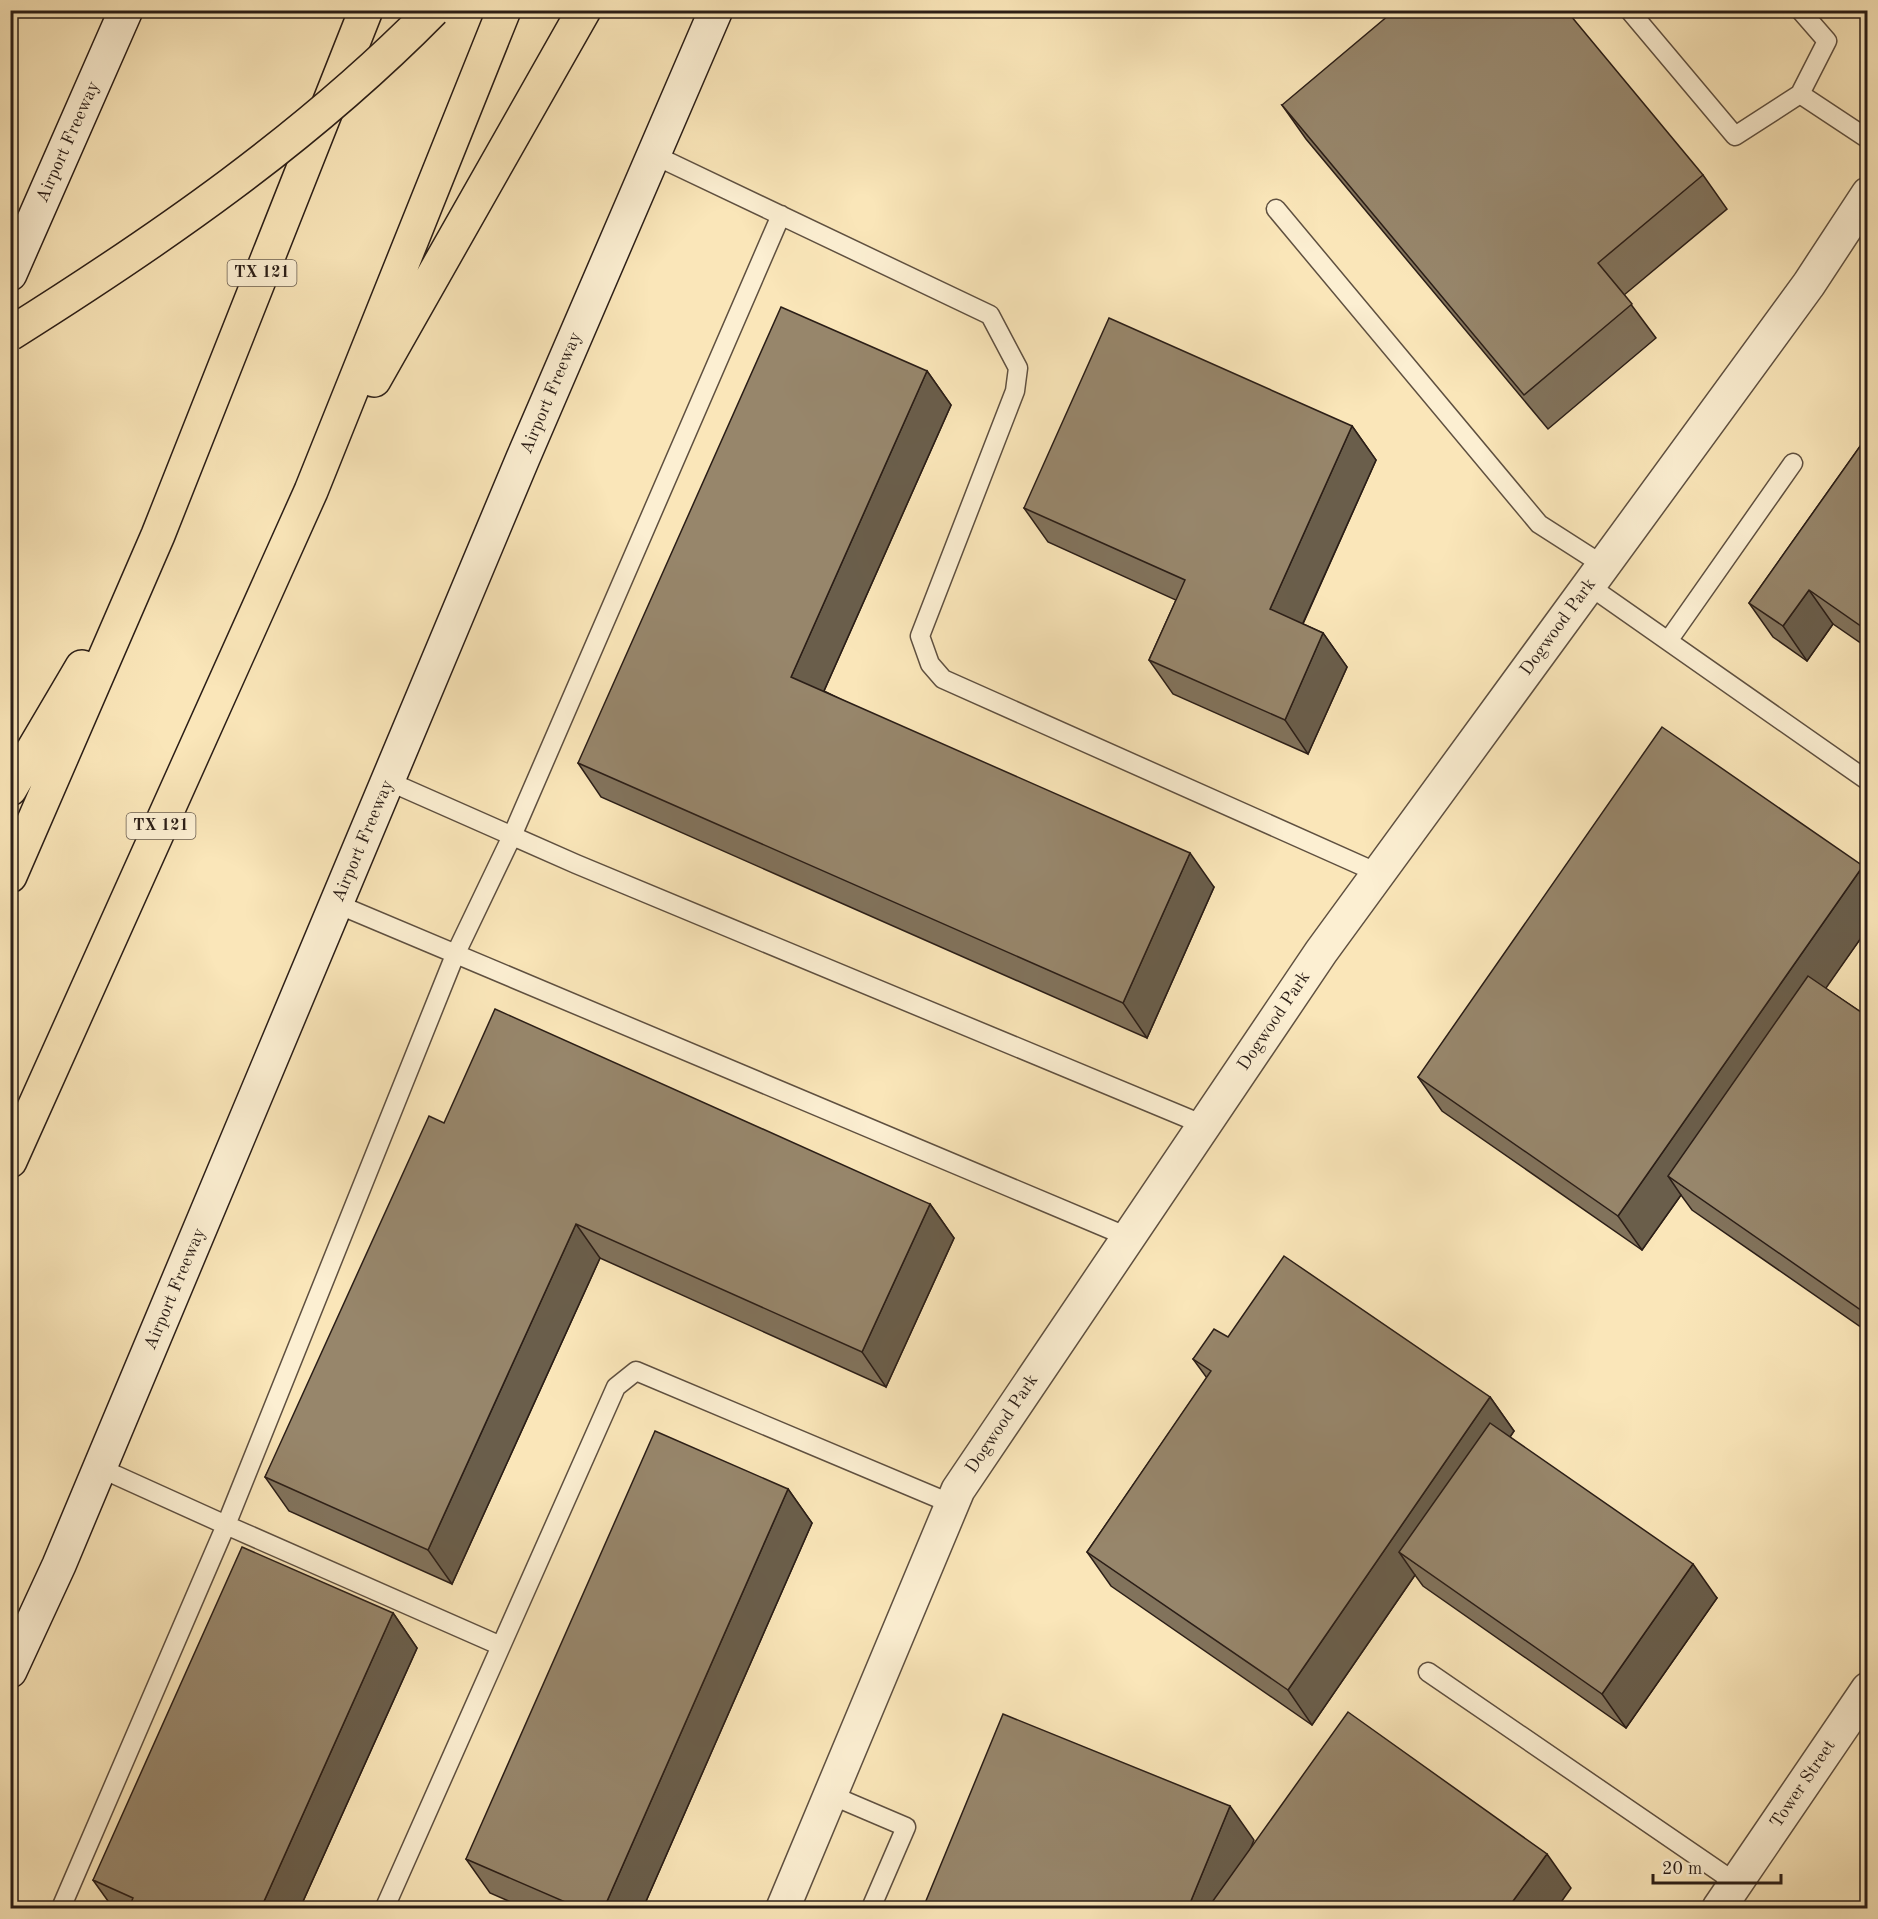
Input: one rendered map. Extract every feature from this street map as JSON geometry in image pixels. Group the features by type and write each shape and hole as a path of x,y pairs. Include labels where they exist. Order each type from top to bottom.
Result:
{"highway":[{"name":"TX 121","path":"10,876 158,535 366,10"},
{"path":"10,334 115,268 263,161 334,103 433,10"},
{"name":"TX 121","path":"10,1161 311,491 504,10"},
{"path":"311,491 584,10"},
{"path":"10,789 158,535"}],"street":[{"name":"Airport Freeway","path":"10,274 126,10"},
{"name":"Airport Freeway","path":"10,1671 100,1468 388,781 716,10"},
{"name":"Dogwood Park","path":"783,1908 958,1490 1321,952 1809,284 1868,194"},
{"name":"Tower Street","path":"1727,1896 1868,1689"}],"lane":[{"path":"1629,10 1735,136 1800,94 1827,41 1800,10"},
{"path":"1800,94 1868,139"},
{"path":"654,155 990,315 1018,368 1015,391 920,636 930,664 943,679 1378,873"},
{"path":"1276,209 1539,524 1668,641 1868,781"},
{"path":"61,1908 226,1525 455,955 512,836 781,215"},
{"path":"1668,641 1792,463"},
{"path":"388,781 512,836 1204,1125"},
{"path":"337,904 1128,1237"},
{"path":"387,1908 386,1905 616,1387 636,1371 952,1504"},
{"path":"100,1468 501,1646"},
{"path":"1428,1672 1727,1896"},
{"path":"831,1796 906,1827 872,1908"}],"building":[{"path":"1395,10 1566,10 1703,175 1598,263 1632,304 1524,395 1282,105"},
{"path":"781,307 927,371 791,677 1190,853 1123,1003 578,763"},
{"path":"1109,318 1352,426 1270,609 1323,633 1285,720 1149,660 1185,580 1024,508"},
{"path":"1868,435 1868,631 1809,590 1783,626 1749,603"},
{"path":"1662,727 1863,866 1618,1216 1418,1077"},
{"path":"1808,976 1868,1017 1868,1315 1668,1176"},
{"path":"495,1009 930,1204 862,1352 576,1224 428,1550 265,1477 429,1116 444,1123"},
{"path":"1284,1256 1490,1397 1288,1690 1087,1552 1211,1371 1193,1359 1214,1329 1228,1337"},
{"path":"1490,1423 1693,1564 1602,1694 1399,1552"},
{"path":"655,1431 788,1489 604,1908 579,1908 466,1859"},
{"path":"242,1547 393,1613 261,1908 129,1908 133,1898 93,1880"},
{"path":"1348,1712 1547,1854 1508,1908 1215,1908 1210,1905"},
{"path":"1003,1714 1230,1806 1188,1908 923,1908"}]}
